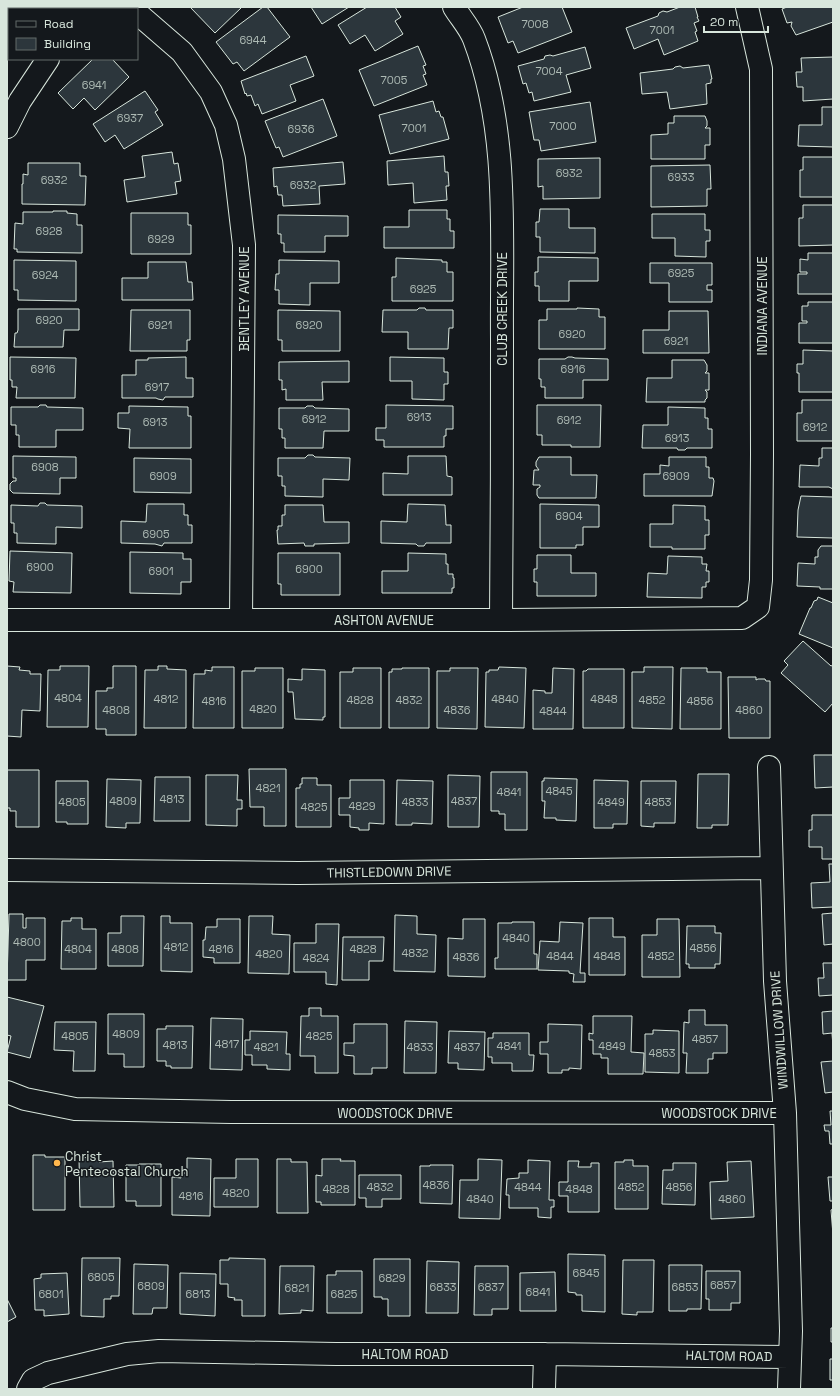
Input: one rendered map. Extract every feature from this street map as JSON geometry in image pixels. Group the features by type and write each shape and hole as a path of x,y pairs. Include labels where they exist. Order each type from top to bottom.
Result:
{"street":[{"name":"CLUB CREEK DRIVE","path":"454,7 473,37 488,86 497,127 501,180 501,620"},
{"name":"INDIANA AVENUE","path":"747,7 761,69 762,501 761,580 758,607"},
{"name":"BENTLEY AVENUE","path":"138,14 182,52 211,92 226,125 234,159 244,245 241,620"},
{"path":"7,127 20,101 47,60"},
{"name":"ASHTON AVENUE","path":"7,620 501,620 742,618 758,607"},
{"name":"WINDWILLOW DRIVE","path":"769,767 774,981 785,1113 791,1331 789,1389"},
{"name":"THISTLEDOWN DRIVE","path":"7,870 298,873 771,868"},
{"name":"WOODSTOCK DRIVE","path":"7,1092 25,1099 75,1109 231,1112 785,1113"},
{"name":"HALTOM ROAD","path":"28,1389 34,1380 48,1374 126,1354 159,1351 336,1354 545,1354 790,1357"},
{"path":"544,1389 545,1354"}],"building":[{"path":"7,7 31,7 8,8 7,35"},
{"path":"190,7 242,7 215,33"},
{"path":"263,7 267,7 290,37 244,71 237,62 233,64 216,42"},
{"path":"311,7 349,7 322,24"},
{"path":"367,7 395,7 401,17 395,21 403,34 375,51 365,35 350,44 338,25"},
{"path":"523,7 562,7 572,32 518,53 513,41 508,43 498,17"},
{"path":"680,7 695,7 699,21 694,23 698,41 664,55 658,39 634,49 626,28 658,16 659,13 663,11 667,12"},
{"path":"787,7 833,7 833,22 796,35 791,26 792,22 787,23 782,9"},
{"path":"418,46 426,65 423,66 426,74 423,75 427,85 374,106 359,70"},
{"path":"585,47 591,68 566,75 571,92 534,101 532,92 529,93 526,83 523,84 518,66 544,59 545,56 553,56"},
{"path":"306,56 314,76 290,85 296,101 262,114 258,104 255,106 251,95 247,96 246,93 245,94 241,81"},
{"path":"833,57 833,99 803,101 803,87 797,87 796,72 802,72 801,58"},
{"path":"92,60 113,60 129,77 95,110 84,98 73,109 58,93"},
{"path":"709,65 712,79 711,83 706,84 707,104 670,109 667,92 642,94 640,73 673,69 680,66 683,68"},
{"path":"145,91 158,110 155,112 163,125 124,149 115,135 105,142 93,124"},
{"path":"323,99 337,136 283,157 279,147 276,148 265,121"},
{"path":"433,101 436,112 439,111 441,117 443,117 449,139 390,154 379,115"},
{"path":"590,102 596,142 541,151 539,140 534,140 529,112"},
{"path":"822,107 833,107 833,147 798,146 799,125 822,125"},
{"path":"674,116 705,116 707,126 705,128 710,128 710,145 705,145 705,159 651,159 651,135 668,134 668,123 674,123"},
{"path":"172,152 174,164 178,163 181,181 175,182 177,194 127,202 124,180 145,177 142,156"},
{"path":"444,156 445,172 448,172 449,186 446,186 447,200 414,203 413,183 388,185 387,161"},
{"path":"803,157 833,157 833,197 800,197 800,170 803,170"},
{"path":"600,158 600,198 543,199 543,186 538,187 538,159"},
{"path":"343,162 345,184 319,186 320,204 283,206 282,195 278,195 277,186 274,187 273,168"},
{"path":"28,163 80,163 80,176 86,176 85,205 22,204 23,174 28,175"},
{"path":"710,165 711,189 707,189 707,206 651,207 651,166"},
{"path":"803,205 833,205 833,245 799,246 799,218 803,218"},
{"path":"540,209 569,209 569,228 595,228 595,253 540,252 540,237 536,237 536,222 539,222"},
{"path":"409,210 447,210 447,219 450,219 450,231 454,231 454,248 384,248 384,227 409,227"},
{"path":"67,211 67,213 77,214 77,225 82,225 82,253 17,252 17,249 14,249 15,223 23,224 23,212"},
{"path":"131,213 188,213 188,225 191,225 191,254 131,254"},
{"path":"652,214 705,214 705,230 710,230 710,241 706,241 706,257 675,256 675,238 652,238"},
{"path":"278,215 348,216 348,236 325,236 325,252 284,252 284,243 281,243 281,234 278,234"},
{"path":"808,253 833,253 833,294 798,294 798,274 807,274 807,272 800,272 800,259 808,260"},
{"path":"538,257 598,258 598,281 569,281 569,301 539,301 539,286 535,286 535,272 538,272"},
{"path":"396,258 442,260 442,262 447,262 447,272 453,272 453,301 392,301 392,277 396,277"},
{"path":"14,260 76,261 76,301 18,300 18,290 14,290"},
{"path":"279,260 339,261 339,283 310,283 310,305 279,304 279,290 275,290 276,274 279,274"},
{"path":"148,262 186,262 188,282 192,282 193,300 122,300 122,278 148,278"},
{"path":"650,263 712,263 712,285 707,285 707,290 712,290 712,302 669,302 669,283 650,283"},
{"path":"808,302 833,302 833,343 799,343 799,323 807,323 807,321 802,321 802,306 808,306"},
{"path":"419,308 425,308 426,310 453,310 453,328 449,328 448,349 408,349 408,332 382,332 383,310 417,310"},
{"path":"18,309 79,309 79,330 64,330 63,347 14,347 15,333 17,333 18,330"},
{"path":"547,309 599,309 599,317 605,317 605,349 539,349 539,320 547,320"},
{"path":"131,310 190,310 190,340 187,340 187,351 130,351"},
{"path":"278,310 340,311 340,351 282,351 282,340 278,340"},
{"path":"669,311 708,311 709,353 643,353 643,330 669,330"},
{"path":"803,350 833,351 833,392 799,392 799,373 797,373 797,364 803,364"},
{"path":"10,357 76,358 75,398 16,398 17,387 12,387 12,380 10,380"},
{"path":"186,357 186,378 193,378 193,397 165,397 163,400 156,398 122,398 122,375 136,375 136,360 148,360 148,358"},
{"path":"390,357 444,358 444,372 448,372 448,384 444,384 444,400 412,399 412,381 390,381"},
{"path":"568,357 608,359 608,380 583,380 583,398 545,398 545,387 541,387 541,379 539,379 539,359 565,359"},
{"path":"672,360 704,360 707,365 707,371 705,373 709,373 709,390 705,390 707,392 707,398 705,402 646,402 647,378 672,378"},
{"path":"349,361 349,382 322,382 323,400 286,400 286,389 282,390 282,380 279,380 279,362"},
{"path":"802,400 833,400 833,441 797,441 797,413 802,413"},
{"path":"40,405 46,405 47,407 83,408 83,430 56,430 56,447 19,447 19,435 16,435 16,425 11,425 11,407 38,407"},
{"path":"386,405 453,406 453,429 446,429 446,436 444,436 444,447 384,447 384,440 376,440 376,428 386,428"},
{"path":"537,405 601,405 600,447 542,445 542,435 537,435"},
{"path":"129,406 188,407 188,416 191,416 191,448 129,448 130,429 118,428 118,413 129,413"},
{"path":"307,406 313,406 315,408 349,409 349,431 324,431 323,448 285,448 285,438 282,438 282,429 279,429 279,408 305,408"},
{"path":"668,407 705,408 705,418 708,418 708,429 712,429 712,448 687,448 685,450 678,450 677,448 642,448 643,425 668,425"},
{"path":"822,448 833,448 833,489 829,487 799,487 800,465 819,466 819,458 822,458"},
{"path":"308,455 313,455 315,457 350,458 349,480 323,479 323,497 285,496 285,486 282,486 282,476 278,476 278,458 305,458"},
{"path":"13,456 76,457 76,478 60,478 60,494 13,493 10,490 10,484 13,481 16,481 16,478 13,478"},
{"path":"408,456 446,456 447,476 452,477 452,495 383,495 383,473 408,474"},
{"path":"539,457 571,457 571,475 597,475 596,498 539,498 537,495 537,489 540,485 533,485 534,470 539,470 536,466 536,462"},
{"path":"669,457 706,457 706,467 709,467 709,478 713,478 714,481 712,496 644,496 644,474 660,474 660,465 669,466"},
{"path":"134,458 191,459 191,493 134,492"},
{"path":"801,496 833,497 833,538 797,537 798,510"},
{"path":"40,503 45,503 47,505 82,506 82,528 56,527 56,544 17,543 17,533 14,533 14,523 11,523 11,505 38,506"},
{"path":"147,504 184,504 184,515 188,515 188,525 192,525 192,543 164,543 162,546 155,544 121,543 121,521 146,522"},
{"path":"408,504 445,505 446,525 451,525 451,543 426,543 424,546 418,546 416,544 381,543 381,521 407,522"},
{"path":"540,504 599,505 599,527 583,527 583,545 576,545 576,548 540,548"},
{"path":"285,505 323,505 324,522 349,522 349,543 314,544 314,546 305,546 304,543 278,544 277,530 278,526 282,526 282,515 285,515"},
{"path":"673,505 705,506 705,520 709,520 709,535 705,535 705,549 650,547 650,524 673,524"},
{"path":"821,546 833,546 833,589 797,586 798,563 815,564 815,557 818,557 818,550"},
{"path":"10,551 72,553 71,593 13,592 14,582 9,581"},
{"path":"130,552 183,553 183,559 191,559 191,582 181,582 181,594 130,593"},
{"path":"278,553 340,553 340,595 281,595 281,584 278,584"},
{"path":"408,553 446,554 448,574 453,574 454,578 454,588 452,588 452,593 382,593 382,571 408,571"},
{"path":"537,555 571,555 571,573 596,573 596,596 537,596 537,582 534,582 534,569 537,569"},
{"path":"668,556 702,557 702,564 707,564 706,571 709,571 709,582 706,582 706,587 702,587 702,598 647,597 648,573 667,574"},
{"path":"818,597 833,603 833,648 799,634 810,608"},
{"path":"803,641 831,666 833,665 833,703 825,712 781,673 788,665 784,661"},
{"path":"7,666 20,667 19,670 30,671 30,674 41,674 40,711 22,710 21,737 7,736"},
{"path":"60,666 89,666 88,727 47,727 48,670 60,670"},
{"path":"113,666 136,666 136,735 106,735 106,729 96,729 96,691 107,691 107,688 113,688"},
{"path":"158,666 167,666 167,669 186,670 186,728 144,728 145,670 158,670"},
{"path":"212,667 234,667 234,728 193,728 194,674 205,674 205,670 212,671"},
{"path":"499,667 526,668 524,728 485,727 486,672 489,672 489,670 498,670"},
{"path":"644,667 673,667 672,729 632,728 632,672 644,672"},
{"path":"255,668 283,668 283,728 242,728 242,671 255,671"},
{"path":"353,668 381,668 381,728 340,728 340,672 353,672"},
{"path":"429,668 429,728 389,728 389,672 392,672 392,669"},
{"path":"450,668 478,668 477,729 437,728 437,671 450,671"},
{"path":"553,668 574,669 573,729 533,729 533,690 552,693"},
{"path":"681,668 707,668 707,672 721,672 721,729 680,729"},
{"path":"302,669 325,670 325,717 323,717 323,720 295,719 293,692 288,692 288,679 302,680"},
{"path":"588,669 624,669 624,728 583,728 583,671"},
{"path":"728,677 756,677 756,680 765,679 766,681 770,681 770,738 729,738"},
{"path":"814,755 833,755 833,787 815,788"},
{"path":"249,769 286,769 286,826 264,826 264,807 250,807"},
{"path":"7,770 39,770 39,827 16,827 16,811 10,811 10,808 7,808"},
{"path":"491,772 527,772 527,830 505,830 505,814 499,814 499,811 491,811"},
{"path":"698,774 729,774 728,825 712,825 712,828 697,828"},
{"path":"206,775 238,775 237,800 242,800 242,809 237,809 237,826 206,825"},
{"path":"448,775 480,776 479,827 448,827"},
{"path":"155,777 190,777 190,821 154,821"},
{"path":"302,778 317,778 317,785 331,785 331,827 296,827 296,788 300,788"},
{"path":"544,778 577,779 576,821 544,818 545,801 542,801 542,781 544,781"},
{"path":"107,779 141,780 140,823 126,823 126,828 106,827"},
{"path":"350,780 384,780 384,824 369,823 369,830 359,830 359,828 350,827 350,815 339,815 339,798 350,798"},
{"path":"397,780 433,781 432,824 412,823 412,825 396,825"},
{"path":"594,780 628,781 627,824 613,824 613,828 594,828"},
{"path":"56,781 88,781 88,824 67,824 67,822 56,822"},
{"path":"641,781 676,781 675,823 654,823 654,827 641,826"},
{"path":"812,815 833,815 833,859 822,859 822,847 809,847 809,830 812,830"},
{"path":"829,864 833,864 833,907 812,908 811,883 830,882"},
{"path":"833,913 833,944 824,945 822,914"},
{"path":"9,914 23,914 23,928 26,928 26,918 45,918 45,960 26,960 26,980 7,980"},
{"path":"395,915 417,916 417,934 436,935 435,972 394,971"},
{"path":"121,916 144,916 143,966 108,966 108,933 121,933"},
{"path":"161,916 170,916 170,923 192,923 192,972 161,971"},
{"path":"249,916 273,916 272,934 290,935 289,974 248,973"},
{"path":"71,918 82,918 82,929 96,929 96,969 61,969 62,921 71,921"},
{"path":"589,918 613,918 613,937 625,937 625,975 589,975"},
{"path":"217,919 240,919 240,963 214,963 214,958 203,957 203,940 205,940 206,927 217,927"},
{"path":"463,919 485,919 485,977 448,976 448,938 463,939"},
{"path":"657,919 679,919 680,977 642,977 642,935 657,935"},
{"path":"534,922 534,954 537,954 537,969 495,969 495,958 498,958 498,923"},
{"path":"560,922 583,923 580,973 585,973 585,982 573,982 574,974 569,973 569,971 538,970 540,941 559,942"},
{"path":"316,924 339,924 337,985 326,984 326,972 294,972 294,943 316,943"},
{"path":"687,926 715,926 715,933 721,933 720,964 715,964 715,968 689,968 689,964 686,964"},
{"path":"343,937 384,937 383,961 369,961 369,980 342,980"},
{"path":"823,963 833,963 833,995 819,996 818,978 824,978"},
{"path":"7,997 44,1006 30,1058 7,1052 11,1036 7,1035"},
{"path":"309,1008 321,1008 321,1016 338,1016 338,1073 315,1073 315,1056 300,1056 301,1016 309,1016"},
{"path":"689,1010 705,1010 705,1025 727,1025 727,1053 713,1053 713,1059 708,1059 708,1073 686,1073 687,1053 683,1053 684,1022 689,1023"},
{"path":"833,1011 833,1047 832,1033 823,1034 822,1012"},
{"path":"108,1014 144,1014 144,1067 124,1067 124,1054 108,1054"},
{"path":"593,1016 632,1016 631,1052 644,1053 643,1074 608,1074 608,1058 601,1058 601,1054 593,1054 593,1040 589,1040 589,1033 593,1034"},
{"path":"211,1018 243,1019 242,1070 210,1069"},
{"path":"405,1021 437,1022 436,1073 404,1073"},
{"path":"55,1022 96,1022 95,1071 73,1071 74,1051 54,1050"},
{"path":"354,1024 387,1024 387,1068 372,1068 372,1074 354,1074 354,1056 344,1055 344,1043 354,1043"},
{"path":"548,1024 582,1025 581,1069 569,1068 569,1070 562,1070 562,1073 548,1073 548,1054 540,1054 540,1042 548,1042"},
{"path":"166,1026 193,1026 192,1068 171,1068 171,1066 166,1066 166,1061 157,1061 157,1029 166,1029"},
{"path":"653,1030 679,1031 679,1073 645,1072 645,1034 653,1034"},
{"path":"250,1031 287,1032 286,1054 290,1054 290,1070 267,1069 267,1065 252,1065 252,1055 245,1055 245,1040 250,1040"},
{"path":"449,1031 485,1032 484,1070 458,1069 458,1063 448,1063"},
{"path":"493,1033 529,1033 529,1055 534,1055 533,1071 512,1071 512,1063 492,1063 492,1057 488,1057 488,1038 493,1038"},
{"path":"833,1061 833,1092 825,1093 821,1062"},
{"path":"830,1111 833,1111 833,1144 830,1144 829,1131 825,1131 824,1125 831,1125"},
{"path":"33,1155 45,1155 45,1157 65,1157 65,1210 33,1210"},
{"path":"94,1157 94,1159 99,1159 99,1162 113,1161 114,1207 80,1207 79,1158"},
{"path":"187,1158 211,1159 210,1216 172,1215 172,1177 181,1178 181,1173 187,1173"},
{"path":"236,1159 258,1159 258,1207 214,1207 214,1178 236,1178"},
{"path":"277,1159 291,1159 291,1162 307,1162 308,1213 277,1213"},
{"path":"322,1159 355,1161 355,1205 321,1205 321,1202 316,1202 316,1175 322,1176"},
{"path":"478,1159 502,1160 500,1219 459,1218 460,1180 478,1180"},
{"path":"528,1160 550,1161 549,1200 554,1200 554,1207 551,1207 551,1218 538,1217 538,1208 509,1208 509,1195 506,1195 507,1179 519,1178 519,1173 528,1173"},
{"path":"624,1160 633,1160 633,1166 648,1166 648,1209 615,1209 615,1162 624,1162"},
{"path":"568,1161 579,1161 578,1167 591,1167 591,1163 599,1163 599,1212 568,1212 568,1196 559,1196 559,1182 568,1182"},
{"path":"751,1161 754,1217 711,1219 710,1182 728,1181 727,1162"},
{"path":"673,1163 696,1163 695,1205 662,1204 663,1170 673,1170"},
{"path":"161,1164 161,1206 136,1206 136,1201 126,1201 126,1165"},
{"path":"453,1165 452,1204 420,1203 420,1166"},
{"path":"359,1175 401,1175 401,1199 382,1199 382,1207 366,1207 366,1198 359,1198"},
{"path":"828,1177 833,1177 833,1201 830,1201"},
{"path":"833,1209 833,1235 831,1210"},
{"path":"568,1254 605,1255 605,1312 582,1311 582,1295 576,1295 576,1293 568,1292"},
{"path":"82,1258 120,1258 119,1296 111,1296 111,1299 104,1299 104,1317 81,1316"},
{"path":"229,1258 265,1259 265,1316 242,1316 242,1300 234,1300 235,1298 228,1297 228,1284 220,1284 220,1260 229,1260"},
{"path":"374,1259 410,1259 410,1316 388,1316 388,1299 374,1297"},
{"path":"623,1260 654,1260 653,1312 637,1312 637,1315 622,1314"},
{"path":"427,1261 459,1262 458,1313 426,1313"},
{"path":"134,1264 168,1265 167,1308 153,1308 152,1314 133,1314"},
{"path":"669,1265 702,1265 701,1309 669,1311"},
{"path":"280,1266 314,1266 313,1311 301,1310 301,1313 279,1314"},
{"path":"475,1266 508,1266 508,1309 492,1309 492,1315 474,1315"},
{"path":"336,1271 362,1271 362,1313 327,1313 327,1275 336,1275"},
{"path":"706,1271 740,1271 740,1303 731,1303 731,1310 709,1310 709,1299 706,1299"},
{"path":"555,1272 556,1311 520,1311 520,1273"},
{"path":"67,1273 69,1314 44,1316 44,1310 35,1310 34,1279 41,1278 41,1274"},
{"path":"180,1273 216,1274 215,1316 180,1314"},
{"path":"7,1299 16,1317 7,1322"},
{"path":"831,1328 833,1328 833,1342 831,1342"},
{"path":"830,1359 833,1359 833,1380 830,1380"}],"place":[{"name":"Christ Pentecostal Church","path":"57,1163"}]}
